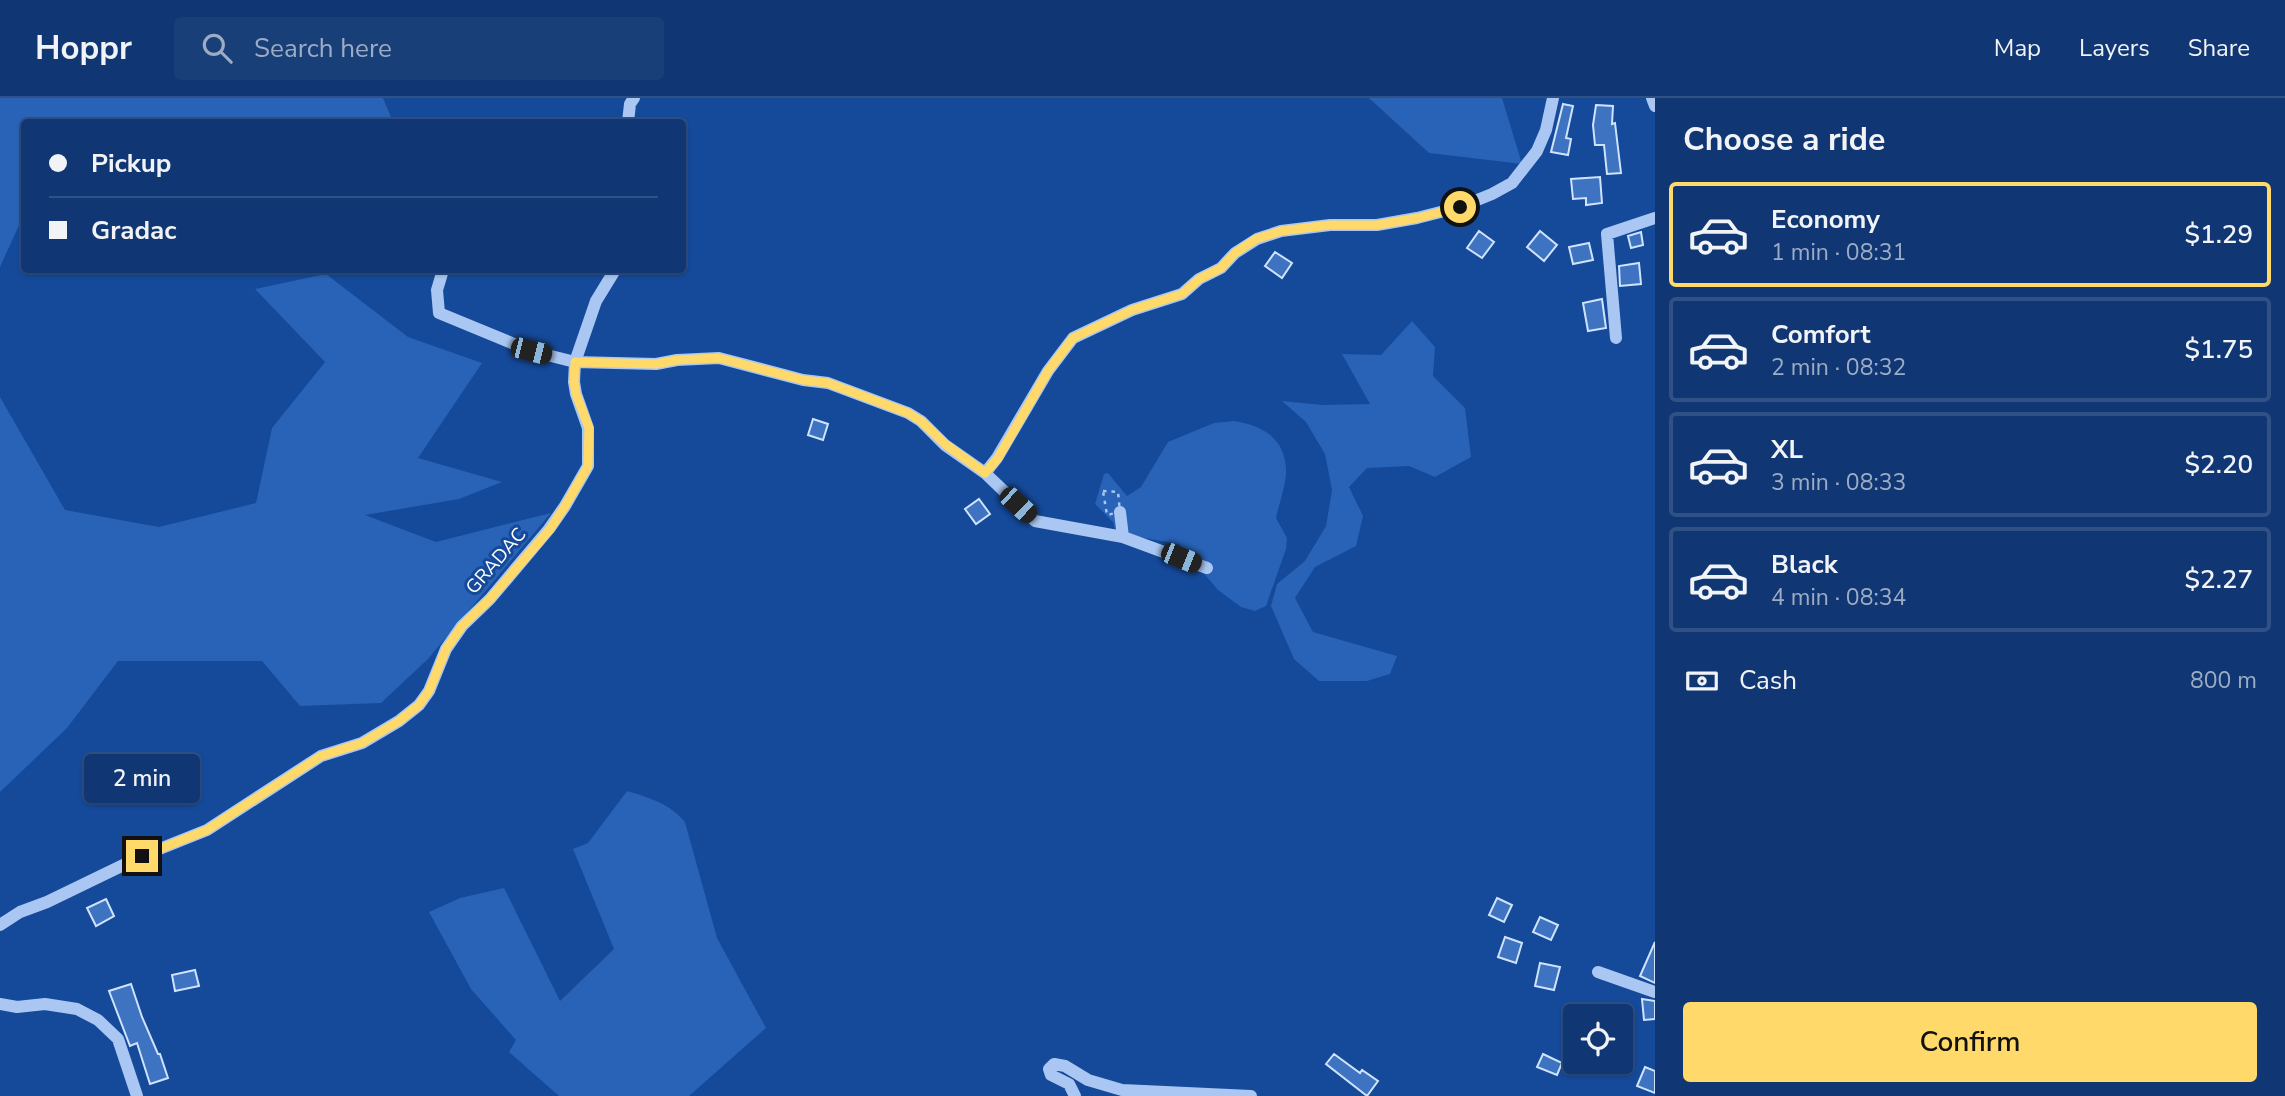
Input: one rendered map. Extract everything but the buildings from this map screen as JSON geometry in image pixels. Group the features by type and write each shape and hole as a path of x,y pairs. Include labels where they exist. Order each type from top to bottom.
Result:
{"street":[{"path":"628,119 630,104 634,98"},
{"path":"985,473 998,458 1048,371 1073,338 1132,310 1182,294 1199,279 1221,268 1235,253 1256,239 1281,231 1330,225 1377,225 1418,218 1460,207 1492,194 1512,183 1537,151 1546,130 1553,98"},
{"path":"1652,98 1655,106"},
{"path":"1616,338 1607,234 1655,218"},
{"path":"443,273 437,290 439,313 531,351 575,362 656,364 719,358 803,380 828,383 908,413 921,421 945,444 985,473 1035,521 1123,537 1207,568"},
{"path":"575,362 596,301 613,273"},
{"name":"GRADAC","path":"0,925 20,912 47,902 142,856 207,830 321,756 362,743 399,721 419,705 429,691 446,649 462,626 490,599 550,529 588,466 589,428 576,394 575,362"},
{"path":"1120,512 1123,537"},
{"path":"1598,972 1655,992"},
{"path":"0,1004 17,1007 45,1004 77,1010 98,1020 118,1039 137,1096"},
{"path":"1075,1096 1069,1084 1051,1075 1049,1069 1054,1064 1065,1066 1088,1080 1122,1090 1251,1096"}],"shaded area":[{"path":"0,98 383,98 392,119 21,119 21,221 0,267"},
{"path":"1369,98 1502,98 1522,164 1429,153"},
{"path":"326,274 408,337 482,363 418,458 502,482 459,499 365,515 436,542 551,513 428,659 381,703 300,706 262,661 118,661 67,728 0,792 0,397 65,510 159,527 256,503 272,428 325,362 255,289"},
{"path":"1412,321 1435,347 1433,376 1465,408 1471,457 1435,477 1409,466 1367,468 1349,487 1363,516 1356,546 1315,567 1295,598 1313,632 1397,656 1390,674 1367,681 1319,681 1294,659 1271,606 1277,584 1305,561 1326,526 1332,490 1325,454 1306,422 1282,401 1322,405 1370,404 1342,354 1381,355"},
{"path":"1234,421 1255,426 1272,436 1283,452 1285,462 1286,474 1276,518 1287,538 1286,549 1266,606 1255,611 1241,607 1218,590 1179,544 1116,533 1113,522 1095,504 1104,474 1108,473 1127,496 1141,487 1168,442 1214,423"},
{"path":"627,791 666,806 685,822 717,938 766,1028 689,1096 559,1096 509,1052 516,1040 471,989 429,912 460,898 504,888 560,1001 614,949 573,849 588,843"}],"route":[{"path":"142,856 207,830 321,756 362,743 399,721 419,705 429,691 446,649 457,637 462,626 490,599 550,529 588,466 589,428 576,394 575,362 656,364 719,358 803,380 828,383 908,413 985,473 998,458 1048,371 1073,338 1132,310 1182,294 1199,279 1221,268 1235,253 1256,239 1281,231 1330,225 1377,225 1460,207"}]}
